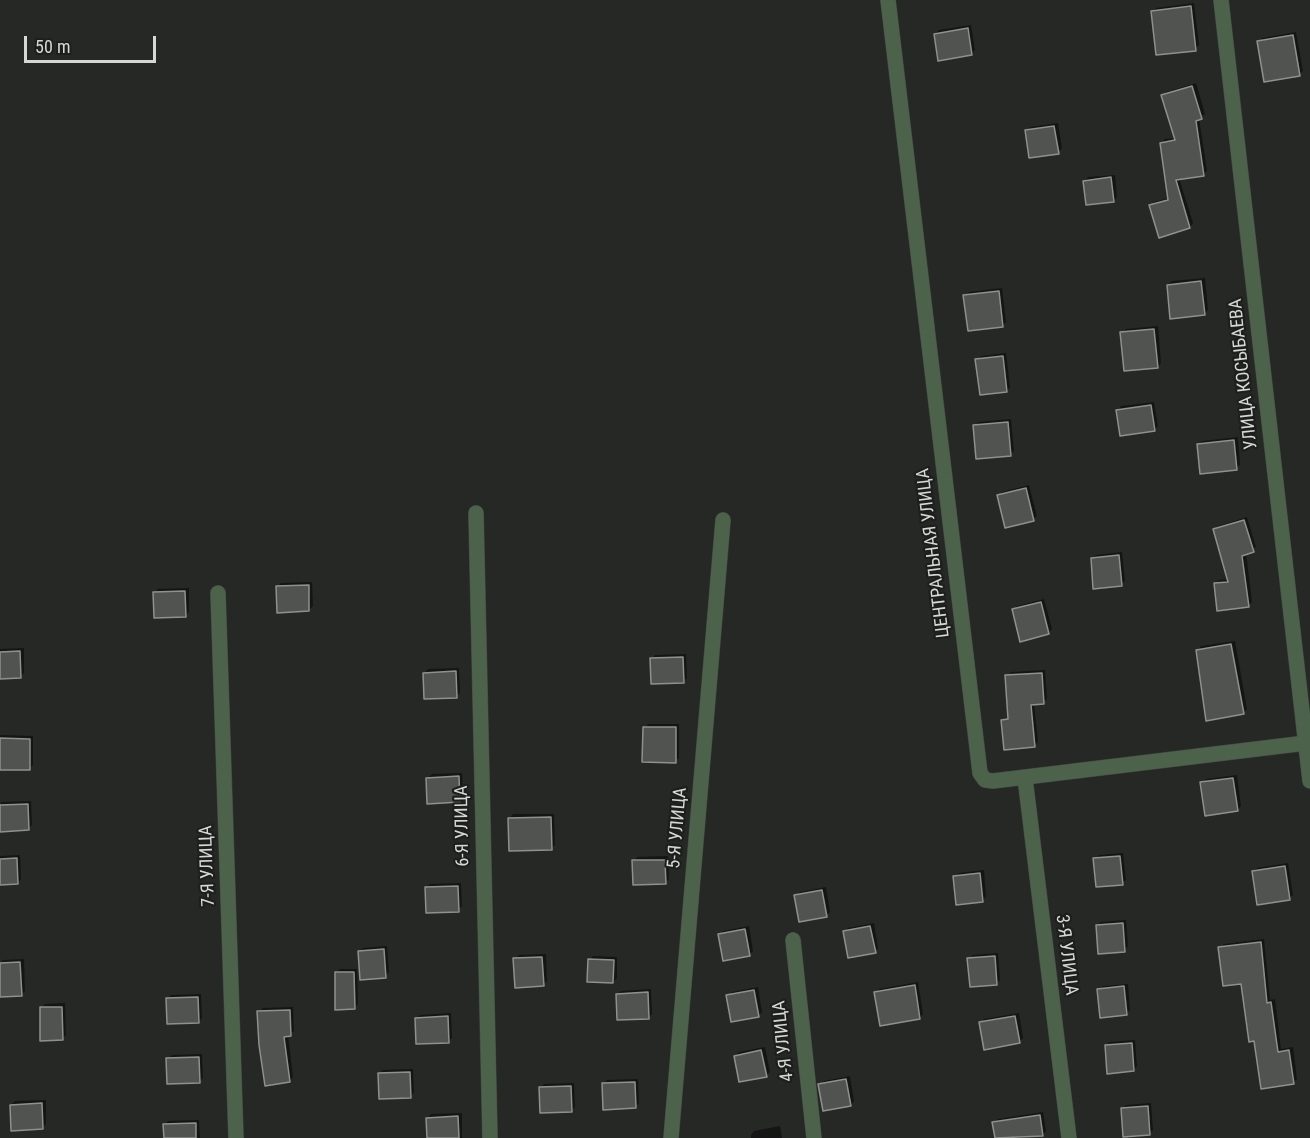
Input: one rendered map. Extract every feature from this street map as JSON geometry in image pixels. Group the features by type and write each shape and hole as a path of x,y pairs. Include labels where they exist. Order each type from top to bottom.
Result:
{"street":[{"name":"ЦЕНТРАЛЬНАЯ УЛИЦА","path":"888,0 980,773 985,780 993,782 1305,743"},
{"name":"УЛИЦА КОСЫБАЕВА","path":"1221,0 1310,781"},
{"name":"6-Я УЛИЦА","path":"476,513 490,1138"},
{"name":"5-Я УЛИЦА","path":"671,1138 723,520"},
{"name":"7-Я УЛИЦА","path":"218,593 236,1138"},
{"name":"3-Я УЛИЦА","path":"1024,778 1069,1138"},
{"name":"4-Я УЛИЦА","path":"793,940 814,1138"}],"building":[{"path":"1191,6 1196,51 1156,55 1151,11"},
{"path":"968,28 972,55 938,61 934,34"},
{"path":"1293,35 1300,76 1264,82 1257,41"},
{"path":"1192,86 1202,119 1196,121 1204,176 1176,180 1190,228 1159,238 1149,205 1168,200 1160,143 1175,140 1161,95"},
{"path":"1054,126 1059,154 1029,158 1025,130"},
{"path":"1111,177 1114,202 1086,205 1083,181"},
{"path":"1201,281 1205,315 1170,319 1167,285"},
{"path":"999,291 1003,327 968,331 963,295"},
{"path":"1154,329 1158,368 1124,371 1120,332"},
{"path":"1003,356 1007,392 980,395 975,359"},
{"path":"1151,405 1155,431 1120,436 1116,410"},
{"path":"1008,422 1011,456 976,459 973,425"},
{"path":"1234,440 1237,470 1200,474 1197,444"},
{"path":"1026,488 1034,521 1005,528 997,495"},
{"path":"1244,520 1254,552 1242,556 1249,607 1217,611 1214,583 1228,582 1213,529"},
{"path":"1119,555 1122,586 1093,589 1091,558"},
{"path":"309,585 309,611 277,613 276,586"},
{"path":"185,591 186,617 154,618 153,592"},
{"path":"1041,602 1049,634 1020,642 1012,609"},
{"path":"1231,644 1244,714 1206,721 1196,650"},
{"path":"20,651 21,678 0,679 0,652"},
{"path":"683,657 684,683 651,684 650,658"},
{"path":"456,671 457,698 424,699 423,673"},
{"path":"1042,673 1044,704 1031,705 1035,747 1004,750 1001,720 1008,719 1005,675"},
{"path":"643,727 676,727 676,763 642,762"},
{"path":"0,738 30,739 30,770 0,770"},
{"path":"459,776 460,802 427,804 426,778"},
{"path":"1233,778 1238,811 1205,816 1200,782"},
{"path":"28,804 29,830 0,832 0,805"},
{"path":"551,817 552,850 509,851 508,818"},
{"path":"1120,856 1123,885 1096,887 1093,858"},
{"path":"17,858 18,884 0,885 0,859"},
{"path":"632,860 665,860 666,884 633,885"},
{"path":"1285,866 1290,900 1257,905 1252,871"},
{"path":"980,873 983,902 956,905 953,876"},
{"path":"458,886 459,912 426,913 425,887"},
{"path":"822,890 827,917 799,922 794,895"},
{"path":"1123,923 1125,952 1098,954 1096,925"},
{"path":"870,926 876,953 848,958 843,931"},
{"path":"745,929 750,956 723,961 718,934"},
{"path":"1261,942 1267,1003 1271,1002 1278,1052 1289,1050 1294,1084 1261,1089 1254,1041 1249,1042 1241,984 1223,986 1218,947"},
{"path":"384,949 386,978 360,980 358,951"},
{"path":"995,956 997,985 970,987 967,958"},
{"path":"542,957 544,986 515,988 513,958"},
{"path":"588,959 614,960 613,983 587,982"},
{"path":"20,962 22,996 0,997 0,963"},
{"path":"335,972 354,972 355,1009 335,1010"},
{"path":"915,985 920,1019 880,1026 874,992"},
{"path":"1124,986 1127,1015 1100,1018 1097,989"},
{"path":"754,990 759,1017 731,1022 726,995"},
{"path":"648,992 649,1019 617,1020 616,994"},
{"path":"198,997 199,1023 167,1024 166,998"},
{"path":"40,1007 62,1007 63,1040 40,1041"},
{"path":"290,1010 291,1036 284,1037 290,1082 265,1086 257,1011"},
{"path":"448,1016 449,1043 416,1044 415,1018"},
{"path":"1015,1016 1020,1043 984,1050 979,1022"},
{"path":"1132,1043 1134,1071 1107,1074 1105,1045"},
{"path":"761,1050 767,1077 739,1082 734,1056"},
{"path":"199,1057 200,1083 167,1084 166,1058"},
{"path":"410,1072 411,1098 379,1099 378,1073"},
{"path":"846,1079 851,1106 823,1111 818,1084"},
{"path":"635,1082 636,1108 603,1110 602,1083"},
{"path":"571,1086 572,1112 540,1113 539,1087"},
{"path":"42,1103 43,1129 11,1131 10,1105"},
{"path":"1148,1106 1150,1135 1123,1137 1121,1108"},
{"path":"1040,1115 1043,1136 995,1138 992,1122"},
{"path":"458,1116 459,1138 427,1138 426,1118"},
{"path":"196,1123 196,1138 164,1138 163,1124"}]}
